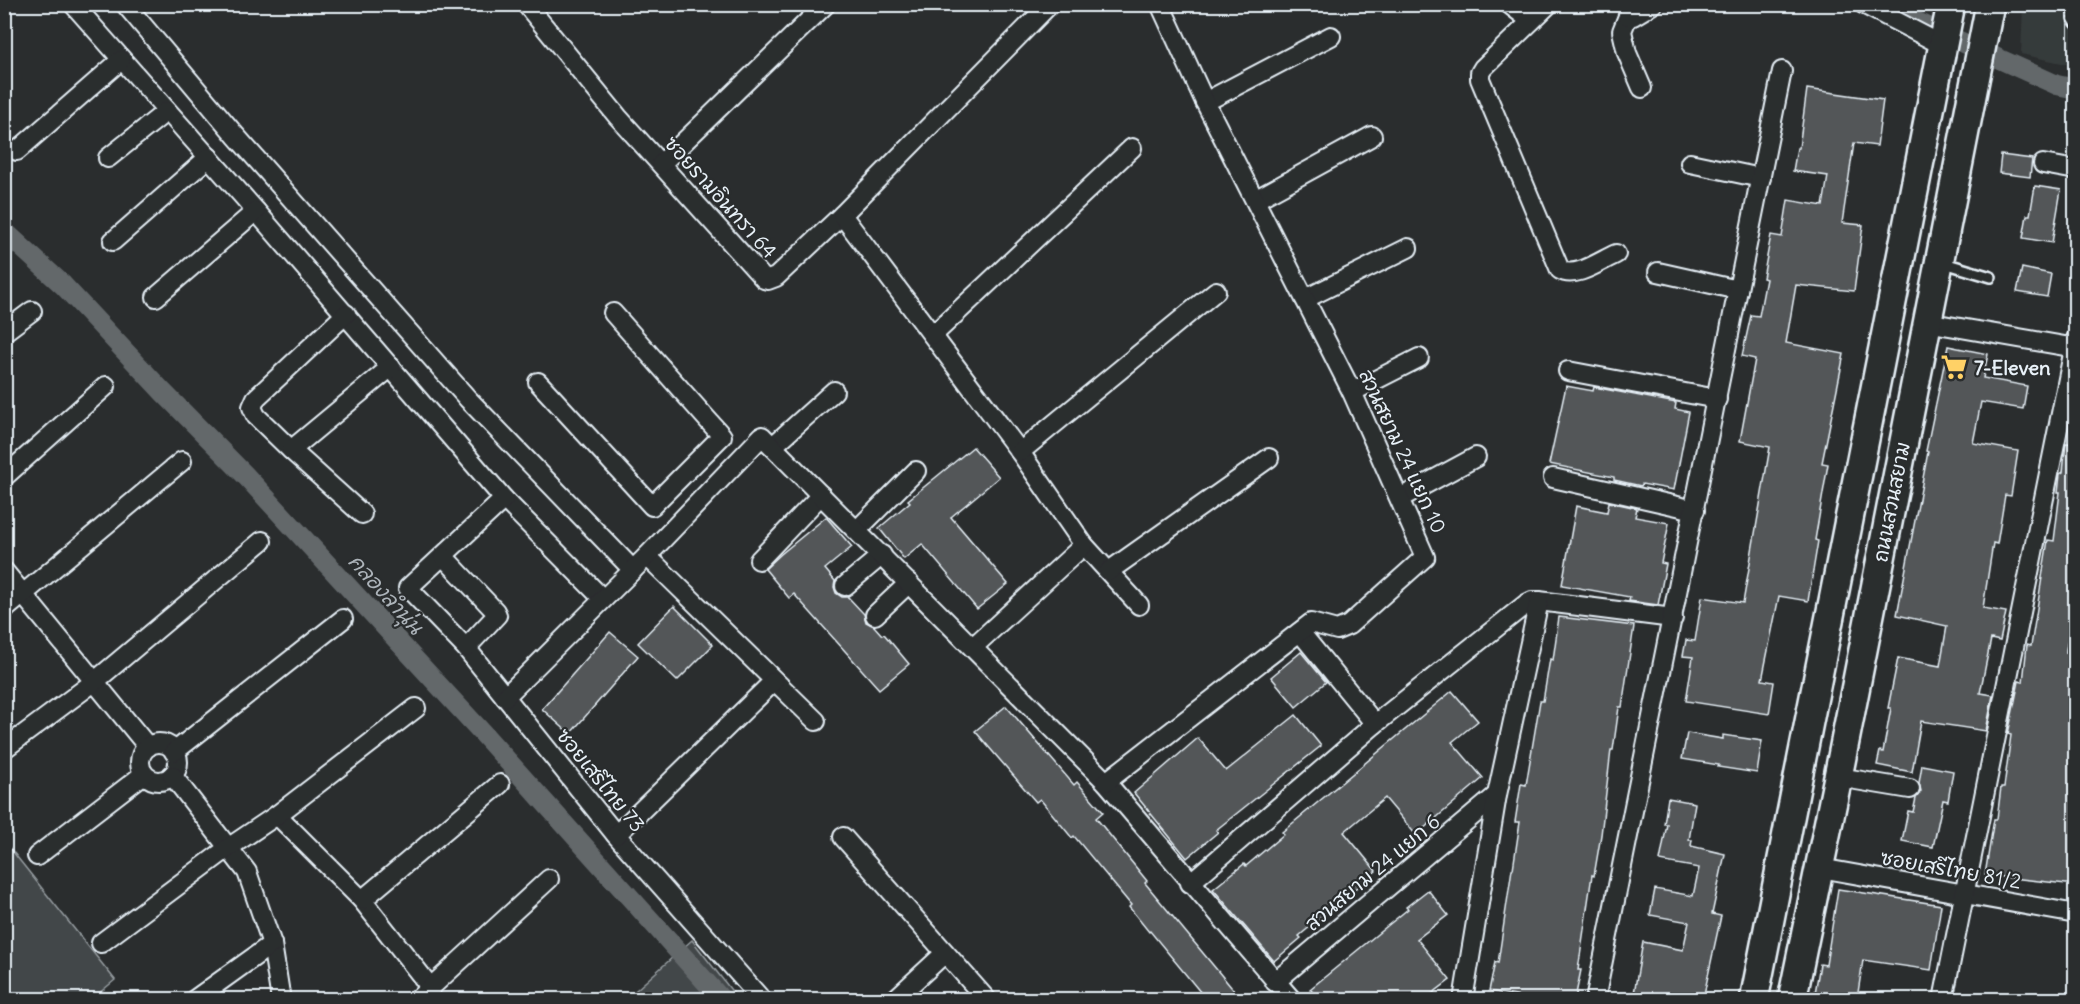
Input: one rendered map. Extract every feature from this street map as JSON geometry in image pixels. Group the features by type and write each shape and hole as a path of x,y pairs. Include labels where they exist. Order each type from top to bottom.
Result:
{"street":[{"path":"73,4 346,314 504,499 603,599"},
{"path":"125,4 236,136 468,399 633,570"},
{"name":"ซอยรามอินทรา 64","path":"526,4 618,117 764,279 776,277 842,215"},
{"path":"661,164 826,4"},
{"path":"1050,4 842,215 1020,452 1084,545 1139,605"},
{"name":"สวนสยาม 24 แยก 10","path":"1106,782 1313,623 1337,630 1349,625 1425,557 1352,392 1205,102 1160,4"},
{"path":"1509,4 1531,21"},
{"path":"1549,4 1483,68 1480,80 1560,270 1574,273 1616,254"},
{"path":"1642,88 1627,53 1622,31 1623,10 1633,16 1653,4"},
{"path":"1863,4 1942,45"},
{"name":"ถนนสวนสยาม","path":"1792,999 1820,868 1990,4"},
{"name":"ถนนสวนสยาม","path":"1754,999 1949,11"},
{"path":"1205,102 1331,36"},
{"path":"17,151 120,60"},
{"path":"1595,999 1782,71"},
{"path":"108,158 167,111"},
{"path":"1255,200 1372,136"},
{"path":"933,335 1132,148"},
{"path":"113,241 209,157"},
{"path":"1690,163 1761,178"},
{"path":"2043,164 2076,170"},
{"path":"156,297 256,211"},
{"path":"1305,299 1408,248"},
{"path":"1658,272 1738,290"},
{"path":"1020,452 1216,291"},
{"path":"4,332 32,310"},
{"path":"613,313 722,436 652,506"},
{"path":"346,314 256,398 252,407 256,416 362,514"},
{"path":"1926,322 2075,345 1943,999"},
{"path":"1352,392 1419,358"},
{"path":"291,450 391,367"},
{"path":"1568,371 1717,399"},
{"path":"538,382 652,506 676,525"},
{"path":"4,477 106,386"},
{"path":"772,446 834,391"},
{"path":"505,697 647,556 758,438 765,437 1106,782 1190,883 1292,999"},
{"path":"1400,498 1476,457"},
{"path":"1109,571 1269,458"},
{"path":"4,610 182,461"},
{"path":"857,531 916,471"},
{"path":"1552,478 1695,510"},
{"path":"759,560 821,495"},
{"path":"466,648 497,615 443,556 504,499"},
{"path":"4,749 94,682 262,541"},
{"path":"973,647 1084,545"},
{"path":"845,586 882,555"},
{"name":"ซอยเสรีไทย 73","path":"443,556 408,588 466,648 616,835 762,999"},
{"path":"647,556 816,721"},
{"path":"4,571 147,747"},
{"path":"875,615 909,583"},
{"path":"1190,883 1375,724 1526,604 1539,601 1673,618"},
{"path":"1463,999 1497,795 1539,601"},
{"path":"174,752 343,618"},
{"path":"1300,632 1375,724"},
{"path":"616,835 774,681"},
{"path":"101,943 277,815 416,708"},
{"path":"153,744 165,744 174,752 177,764 172,775 167,779 154,781 144,774 140,757 147,747 153,744"},
{"path":"37,856 144,774"},
{"path":"172,775 247,872 272,944 281,999"},
{"path":"1838,777 1910,789"},
{"path":"362,900 500,784"},
{"name":"สวนสยาม 24 แยก 6","path":"1275,982 1497,795"},
{"path":"277,815 362,900 424,994 549,879"},
{"path":"843,837 987,999"},
{"name":"ซอยเสรีไทย 81/2","path":"1820,868 2076,914"},
{"path":"194,999 272,944"},
{"path":"894,999 945,953"}],"lane":[{"path":"2073,4 2073,18 2076,23"},
{"path":"1939,262 1991,277"}],"shaded area":[{"path":"2023,5 2075,5 2075,66 2021,54"},
{"path":"5,842 115,980 92,999 5,999"},
{"path":"692,940 738,999 626,999"}],"building":[{"path":"1807,89 1883,100 1877,146 1854,143 1842,223 1863,225 1854,291 1796,285 1786,343 1844,354 1822,463 1828,464 1815,540 1818,541 1808,601 1779,596 1762,680 1774,682 1769,714 1686,701 1693,657 1683,656 1686,640 1695,641 1702,597 1743,603 1770,447 1740,441 1755,359 1742,356 1751,315 1759,316 1771,235 1782,237 1788,200 1823,206 1828,176 1793,171 1797,148 1799,148"},
{"path":"2001,155 2032,159 2030,177 1999,173"},
{"path":"2035,186 2061,190 2052,243 2023,238"},
{"path":"2022,268 2051,274 2047,297 2017,292"},
{"path":"1948,346 1988,354 1983,378 2027,386 2023,409 1981,402 1973,443 2018,451 2011,496 2005,495 1997,544 1993,543 1983,608 2006,612 2000,641 1991,639 1980,693 1993,695 1986,731 1921,721 1912,772 1877,765 1880,751 1883,752 1891,708 1888,708 1898,658 1940,666 1947,626 1897,615 1928,452 1926,451"},
{"path":"1566,386 1593,391 1594,387 1676,403 1675,409 1689,412 1674,490 1642,484 1641,486 1614,480 1614,477 1549,464"},
{"path":"2066,443 2076,444 2076,590 2066,650 2066,653 2076,654 2075,885 1985,875 1994,819 1997,819 2001,787 2004,787 2011,735 2008,734 2019,681 2023,682 2027,645 2031,646 2048,540 2054,541 2060,474 2063,472"},
{"path":"973,447 999,477 951,517 1008,584 977,609 922,544 904,559 879,528 910,502 908,500"},
{"path":"1609,502 1637,508 1635,517 1669,523 1661,563 1666,564 1658,605 1629,601 1630,597 1562,585 1576,506 1607,512"},
{"path":"826,517 852,547 825,569 835,581 836,593 842,597 848,597 864,614 866,622 874,626 882,635 884,634 909,664 879,689 794,594 789,598 765,569"},
{"path":"674,606 713,645 677,681 638,643"},
{"path":"1559,617 1634,626 1622,707 1619,707 1613,750 1611,750 1601,835 1594,876 1592,875 1578,970 1581,970 1575,999 1532,999 1489,991 1495,962 1498,963 1513,869 1520,822 1515,822 1521,784 1526,785 1540,701 1543,701 1550,659 1553,660"},
{"path":"610,632 638,656 570,734 542,709"},
{"path":"1301,652 1326,682 1296,707 1271,677"},
{"path":"1452,691 1478,721 1452,742 1483,778 1416,835 1385,798 1344,832 1376,871 1299,936 1301,938 1274,961 1213,889 1244,864 1246,866 1284,834 1282,832"},
{"path":"1006,706 1074,785 1077,782 1103,812 1096,818 1147,881 1145,883 1241,999 1206,999 1149,932 1129,907 1131,905 1074,836 1072,838 1040,799 1036,802 975,731"},
{"path":"1296,715 1321,746 1216,830 1218,832 1187,858 1134,793 1198,738 1226,771"},
{"path":"1687,733 1723,739 1723,735 1762,741 1757,773 1682,759"},
{"path":"1922,765 1953,771 1948,801 1943,800 1933,847 1902,841 1908,811 1913,812 1916,798 1921,791 1919,783"},
{"path":"1668,798 1695,803 1689,840 1692,840 1691,846 1725,854 1712,914 1721,916 1703,999 1633,999 1643,942 1683,950 1689,922 1650,915 1655,889 1693,896 1699,868 1660,861 1667,824 1664,824"},
{"path":"1838,889 1941,905 1931,970 1863,960 1857,999 1814,999 1820,964 1826,965"},
{"path":"1428,890 1448,915 1417,939 1450,980 1425,999 1319,999 1310,989"}],"waterway":[{"path":"1885,4 1913,20 2057,85 2076,89"},
{"name":"คลองลำนุ่น","path":"4,231 63,285 163,392 245,475 479,729 722,1000"}],"place":[{"name":"7-Eleven","path":"1954,367"}]}
